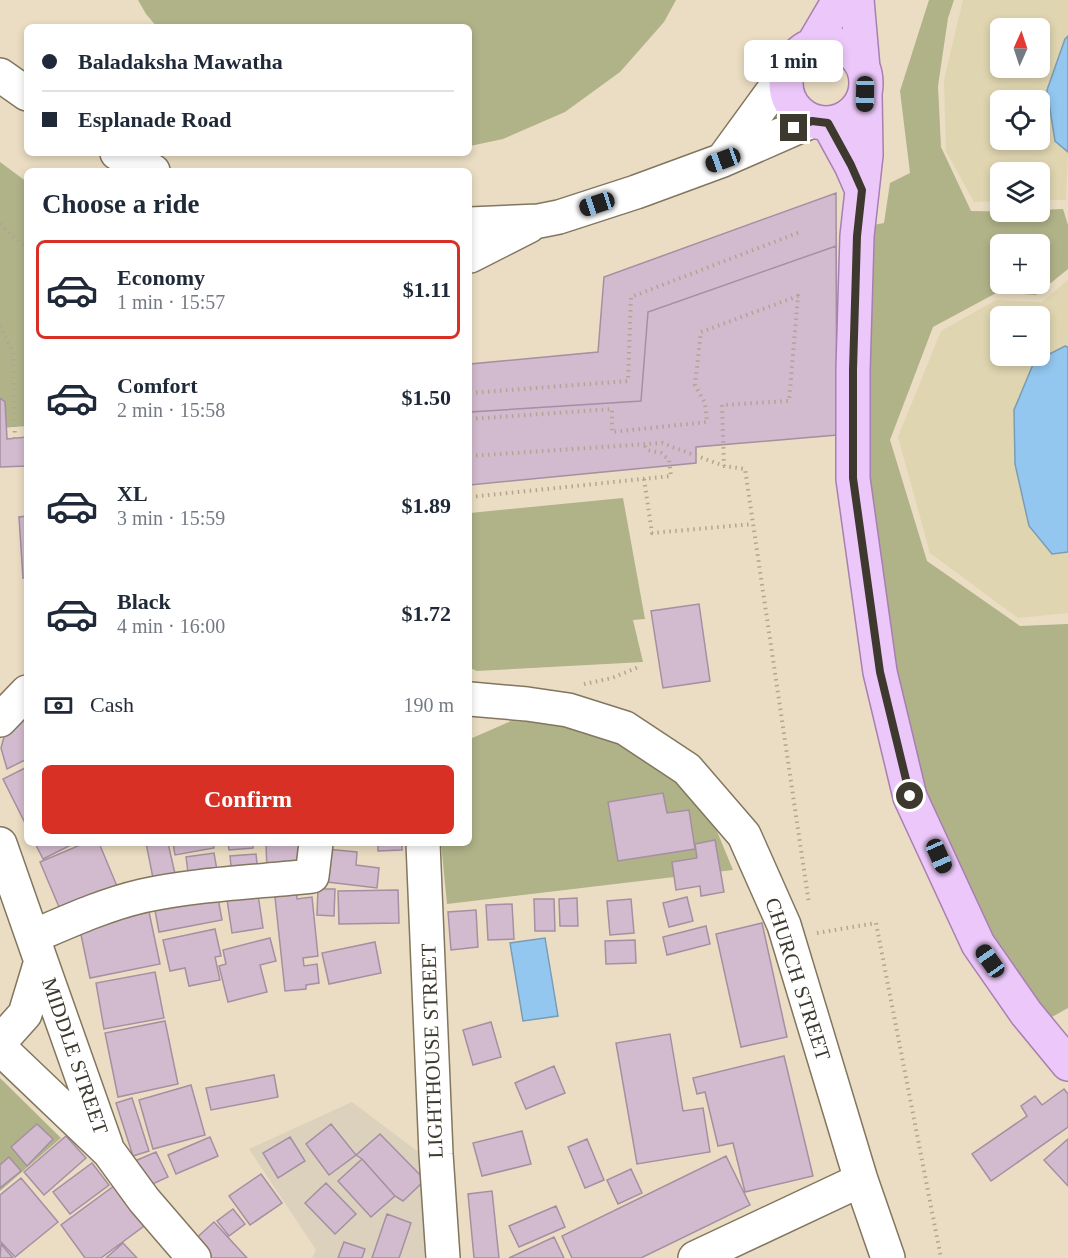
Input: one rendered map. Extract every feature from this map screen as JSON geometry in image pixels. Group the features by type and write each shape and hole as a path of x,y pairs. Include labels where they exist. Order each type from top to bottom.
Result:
{"main road":[{"path":"812,46 839,0"},
{"path":"857,0 864,81 866,155 857,236 853,478 880,672 910,796 978,944 1026,1013 1068,1064"},
{"path":"823,43 842,46 856,57 864,81 860,105 840,120 820,122 801,114 792,105 787,94 788,70 793,59 801,51 812,46 823,43"},
{"path":"820,122 851,165 862,190"}],"street":[{"path":"723,160 788,70"},
{"path":"0,75 24,92"},
{"path":"472,224 539,221 559,217 636,192 820,122"},
{"path":"123,156 147,168"},
{"path":"472,255 539,221"},
{"path":"0,720 24,695"},
{"name":"CHURCH STREET","path":"472,699 568,710 625,728 687,768 744,835 784,924 861,1180 888,1258"},
{"name":"MIDDLE STREET","path":"0,844 109,1152"},
{"path":"0,1038 8,1033 25,1014 37,948 102,907 143,896 312,876 316,846"},
{"name":"LIGHTHOUSE STREET","path":"423,846 442,1258"},
{"name":"MIDDLE STREET","path":"0,1048 109,1152 144,1200 194,1258"},
{"path":"695,1258 861,1180"}],"path":[{"path":"0,224 24,246"},
{"path":"472,393 628,381 632,297 800,232"},
{"path":"472,419 612,409 612,432 707,422 705,403 695,385 701,332 798,296 789,401 722,405 724,466"},
{"path":"0,326 13,353 15,442"},
{"path":"472,497 671,476 669,460 661,453 647,450 644,443"},
{"path":"472,456 662,443 724,466 745,469 809,908"},
{"path":"644,479 652,533 753,524"},
{"path":"812,926 813,934 876,923 940,1258"}],"shaded area":[{"path":"352,1102 425,1157 424,1258 312,1258 316,1250 249,1149"}],"green space":[{"path":"138,0 676,0 664,22 620,72 565,112 503,139 472,146 472,24 154,24"},
{"path":"929,0 954,0 948,18 938,86 941,147 971,211 990,211 990,222 1050,222 1050,210 1063,209 1068,225 1068,269 1050,284 1050,234 990,234 990,294 994,294 933,327 890,440 927,561 1020,626 1068,624 1068,1008 1036,1026 951,920 867,558 868,226 884,223 890,183 910,173 900,91"},
{"path":"0,162 24,180 24,426 0,428"},
{"path":"623,498 645,619 633,620 643,662 477,671 472,669 472,513"},
{"path":"511,721 552,723 601,735 646,754 682,784 714,824 733,870 447,904 441,846 472,846 472,738"},
{"path":"0,1078 61,1138 0,1191"}],"sand":[{"path":"963,0 1068,0 1068,36 1065,39 1055,141 1068,152 1066,200 1050,200 1050,162 990,162 990,201 974,202 946,151 944,80"},
{"path":"1068,280 1068,347 1065,346 1050,354 1050,306 990,306 990,366 1032,366 1014,410 1015,464 1052,554 1068,552 1068,613 1018,618 930,553 898,437 941,331 996,300 1042,302"}],"water":[{"path":"1068,36 1068,152 1055,141 1050,109 1050,90 1047,90"},
{"path":"1065,346 1068,347 1068,552 1052,554 1029,526 1015,464 1014,410 1032,366 1050,366 1050,354"},
{"path":"545,938 558,1016 523,1021 510,943"}],"building":[{"path":"836,193 837,435 696,447 696,463 472,485 472,364 598,352 604,277"},
{"path":"836,246 837,435 696,447 696,463 472,485 472,412 641,401 648,312"},
{"path":"0,398 5,402 7,439 24,437 24,466 0,467"},
{"path":"24,516 23,578 19,517"},
{"path":"699,604 710,681 663,688 651,611"},
{"path":"24,718 24,760 7,769 1,748 7,726"},
{"path":"24,768 24,821 3,779"},
{"path":"663,793 667,813 689,810 695,849 618,861 608,802"},
{"path":"715,840 724,892 701,896 700,886 676,890 672,862 697,858 695,844"},
{"path":"36,846 69,846 43,859"},
{"path":"78,846 100,846 119,891 62,914 40,862"},
{"path":"147,846 169,846 176,878 154,883"},
{"path":"174,846 214,846 214,848 175,855"},
{"path":"228,846 253,846 253,848 229,850"},
{"path":"266,846 306,846 307,870 267,871"},
{"path":"378,846 402,846 402,850 378,851"},
{"path":"326,849 357,852 356,865 379,868 377,888 319,881"},
{"path":"214,853 218,876 189,880 186,857"},
{"path":"256,854 258,873 232,876 230,856"},
{"path":"296,886 297,899 312,897 318,956 303,958 304,966 317,964 319,983 306,985 306,989 285,991 274,888"},
{"path":"257,888 263,928 232,933 226,893"},
{"path":"318,889 335,889 334,916 317,915"},
{"path":"398,890 399,923 339,924 338,891"},
{"path":"217,893 222,920 159,932 154,905"},
{"path":"687,897 693,921 669,927 663,903"},
{"path":"577,898 578,926 560,926 559,899"},
{"path":"534,899 554,899 555,931 535,931"},
{"path":"631,899 634,933 610,935 607,901"},
{"path":"512,904 514,939 488,940 486,905"},
{"path":"476,910 478,947 451,950 448,912"},
{"path":"149,912 160,964 90,978 79,925"},
{"path":"762,923 787,1037 741,1047 716,934"},
{"path":"706,926 710,944 667,955 663,937"},
{"path":"215,929 221,956 215,957 220,980 189,986 185,968 170,971 163,940"},
{"path":"270,938 276,961 260,965 267,992 228,1002 219,966 226,964 223,950"},
{"path":"635,940 636,963 606,964 605,941"},
{"path":"375,942 381,973 329,984 322,953"},
{"path":"155,972 164,1018 104,1029 96,983"},
{"path":"165,1021 178,1084 118,1097 105,1033"},
{"path":"491,1022 501,1057 473,1065 463,1030"},
{"path":"670,1034 683,1111 703,1108 710,1152 637,1164 616,1043"},
{"path":"784,1056 813,1176 745,1192 733,1143 718,1146 705,1092 697,1094 693,1078"},
{"path":"554,1066 565,1093 526,1109 515,1083"},
{"path":"274,1075 278,1097 211,1110 206,1088"},
{"path":"191,1085 205,1135 153,1149 139,1100"},
{"path":"1064,1089 1068,1094 1068,1127 991,1181 972,1154 1027,1116 1021,1106 1035,1096 1042,1105"},
{"path":"132,1098 149,1151 133,1156 116,1103"},
{"path":"37,1124 53,1139 27,1166 11,1147"},
{"path":"331,1124 356,1155 329,1175 306,1144"},
{"path":"522,1131 531,1164 482,1176 473,1143"},
{"path":"380,1134 425,1180 403,1201 395,1196 356,1155"},
{"path":"66,1136 86,1158 44,1195 24,1172"},
{"path":"210,1137 218,1156 176,1174 168,1155"},
{"path":"290,1137 305,1161 278,1178 263,1153"},
{"path":"587,1139 604,1180 585,1188 568,1147"},
{"path":"1068,1139 1068,1186 1044,1160"},
{"path":"156,1152 168,1177 146,1187 135,1161"},
{"path":"726,1156 750,1205 641,1258 572,1258 562,1236"},
{"path":"9,1157 21,1171 0,1188 0,1165"},
{"path":"362,1159 395,1196 371,1217 338,1181"},
{"path":"92,1163 109,1185 70,1214 53,1192"},
{"path":"631,1169 642,1193 618,1204 607,1180"},
{"path":"261,1174 282,1203 250,1225 229,1196"},
{"path":"21,1178 58,1222 15,1257 0,1241 0,1195"},
{"path":"118,1183 148,1223 101,1258 85,1258 61,1225"},
{"path":"326,1183 356,1214 335,1234 305,1203"},
{"path":"492,1191 499,1258 474,1258 468,1194"},
{"path":"556,1206 565,1227 519,1247 509,1226"},
{"path":"233,1209 245,1224 229,1236 217,1221"},
{"path":"387,1214 411,1223 399,1258 372,1258"},
{"path":"214,1222 247,1258 207,1258 192,1242"},
{"path":"554,1237 564,1258 509,1258"},
{"path":"344,1242 365,1249 362,1258 338,1258"},
{"path":"123,1243 137,1258 106,1258"},
{"path":"1,1244 13,1258 0,1258"}],"route":[{"path":"794,128 812,121 828,123 862,190 857,236 853,478 880,672 910,796"}]}
